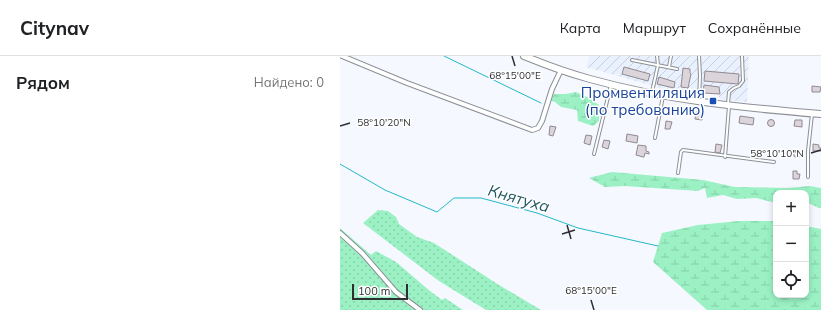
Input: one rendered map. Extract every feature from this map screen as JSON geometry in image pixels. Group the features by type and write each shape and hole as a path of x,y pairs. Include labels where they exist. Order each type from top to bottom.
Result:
{"street":[{"path":"342,56 407,83 532,130 538,128 542,121 552,89 561,70"},
{"path":"524,56 561,70 651,93 729,106 821,114"},
{"path":"340,234 362,253 396,292 420,310"}],"lane":[{"path":"651,93 658,65 657,56"},
{"path":"669,67 671,56"},
{"path":"698,56 700,76 699,102"},
{"path":"726,156 729,92 739,86 743,81 742,56"},
{"path":"632,60 677,69"},
{"path":"594,154 611,84"},
{"path":"655,138 664,95"},
{"path":"808,177 808,150 812,113"},
{"path":"678,173 681,152 683,150 774,162"}],"shaded area":[{"path":"590,56 749,56 747,102 720,99 718,94 704,93 703,96 685,95 586,67"}],"green space":[{"path":"576,92 599,105 599,121 593,126 578,121 577,110 561,107 555,102 551,101 554,94"},
{"path":"612,172 703,180 735,187 787,188 810,186 821,188 821,208 809,203 809,190 773,190 773,202 756,198 737,199 723,195 707,198 705,188 698,191 625,186 605,187 589,178"},
{"path":"378,210 388,211 396,217 399,224 417,237 434,243 541,310 486,310 439,281 363,223"},
{"path":"739,221 773,221 773,298 809,298 809,227 821,229 821,310 707,310 653,262 662,233 698,225"},
{"path":"340,228 371,255 376,251 396,262 442,300 445,298 463,310 340,310"}],"building":[{"path":"624,67 650,74 648,81 622,74"},
{"path":"683,68 690,69 691,74 688,88 681,87"},
{"path":"705,71 739,74 738,84 704,81"},
{"path":"659,77 675,82 674,88 657,84"},
{"path":"704,85 719,87 720,94 703,93"},
{"path":"812,86 821,87 820,92 812,92"},
{"path":"696,112 704,113 702,120 695,119"},
{"path":"740,116 754,118 753,125 739,123"},
{"path":"771,119 774,120 774,126 771,127 768,126 767,123 768,120"},
{"path":"795,120 802,120 802,127 794,126"},
{"path":"666,121 672,122 670,129 665,129"},
{"path":"550,126 556,127 553,136 549,135"},
{"path":"627,134 638,136 637,143 626,141"},
{"path":"586,135 592,136 590,145 584,143"},
{"path":"604,140 610,141 608,149 602,147"},
{"path":"716,144 722,145 720,153 715,152"},
{"path":"813,144 819,145 821,151 813,151"},
{"path":"638,145 646,146 646,151 649,152 649,154 645,153 644,157 636,155"},
{"path":"797,150 800,151 800,157 797,158 794,157 793,154 794,151"},
{"path":"793,171 797,171 797,174 800,174 799,179 793,179"}],"waterway":[{"path":"444,56 541,103"},
{"name":"Княтуха","path":"340,164 385,190 437,212 454,198 481,198 537,213 578,228 658,246"}],"place":[{"name":"Промвентиляция (по требованию)","path":"713,101"}]}
